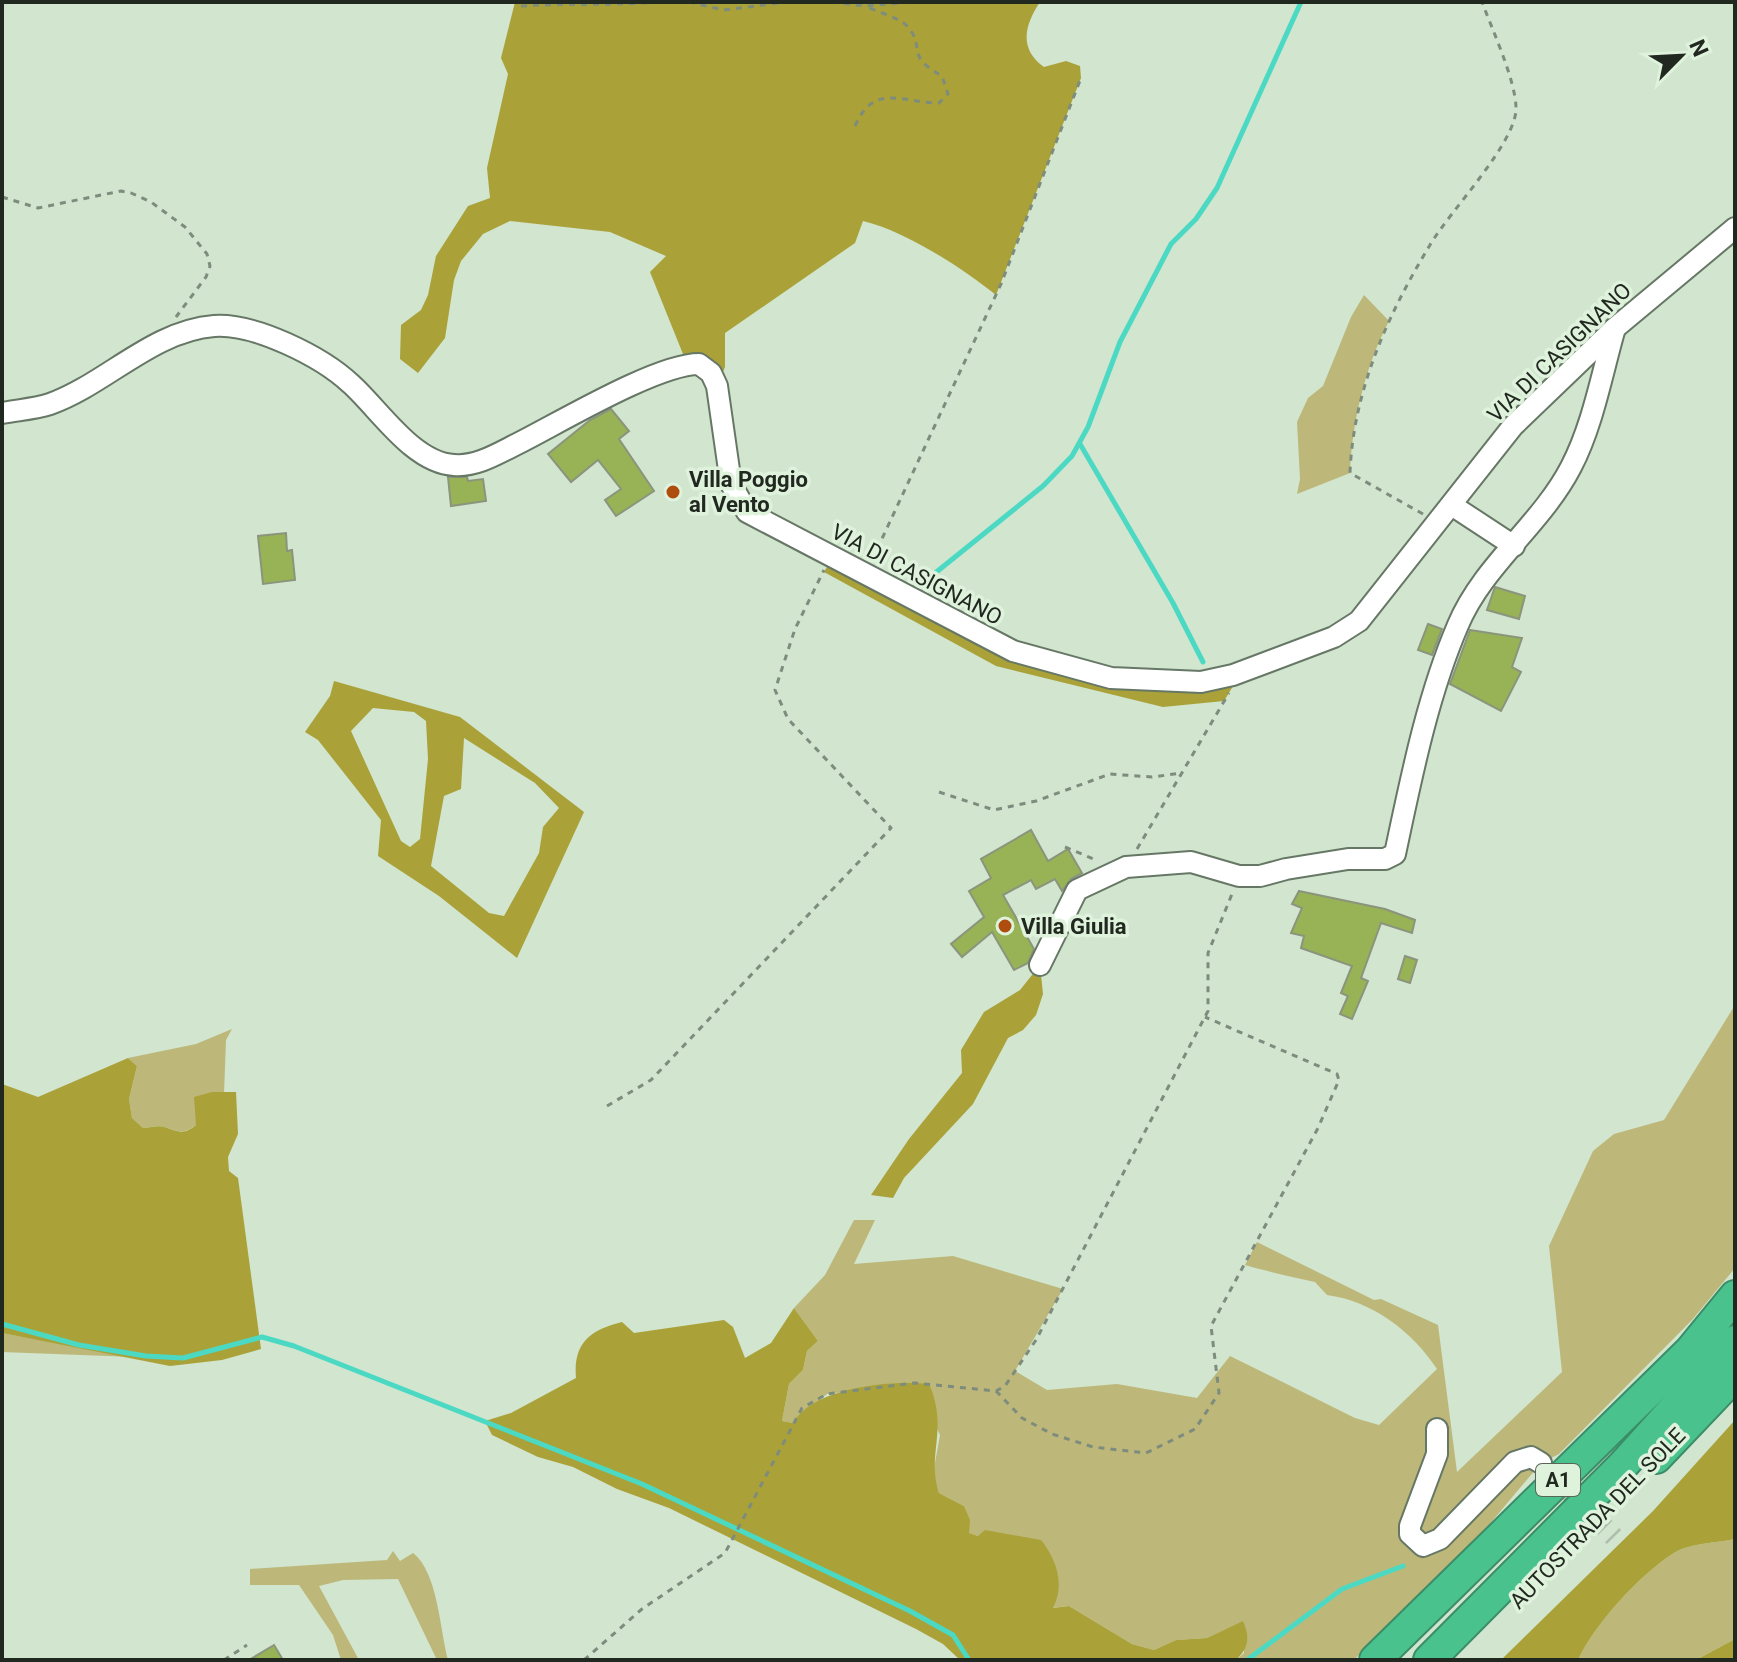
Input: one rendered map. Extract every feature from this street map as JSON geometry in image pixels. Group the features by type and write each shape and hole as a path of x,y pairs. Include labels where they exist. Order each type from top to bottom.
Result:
{"highway":[{"name":"A1","path":"1375,1660 1690,1351 1735,1296"},
{"name":"AUTOSTRADA DEL SOLE","path":"1429,1660 1623,1465 1735,1341"},
{"name":"AUTOSTRADA DEL SOLE","path":"1458,1660 1735,1375"}],"street":[{"name":"VIA DI CASIGNANO","path":"2,413 50,404 162,342 212,326 261,332 348,381 413,446 436,461 453,466 487,459 664,371 699,364 711,373 717,386 731,484 747,512 1013,651 1111,678 1201,682 1241,673 1334,637 1359,621 1453,506 1513,426 1615,328 1735,228"},
{"path":"1040,965 1077,890 1099,877 1126,867 1191,862 1239,876 1260,876 1348,859 1385,859 1395,854 1441,674 1458,624 1482,582 1514,546 1571,467 1615,328"},
{"path":"1453,506 1514,546"},
{"path":"1437,1429 1437,1454 1410,1526 1410,1534 1423,1546 1440,1539 1515,1462 1531,1457 1541,1463"}],"path":[{"path":"521,6 561,3 599,7 656,2"},
{"path":"689,2 724,10 786,2"},
{"path":"832,2 865,6 912,2"},
{"path":"1439,522 1350,473 1351,447 1358,409 1380,340 1430,243 1510,133 1517,107 1482,2"},
{"path":"855,126 861,111 871,103 891,97 939,103 948,87 942,76 923,66 906,25 865,6"},
{"path":"865,574 1001,284 1081,78"},
{"path":"2,197 38,208 121,191 151,202 185,227 207,254 210,266 162,342"},
{"path":"607,1106 651,1080 891,828 788,719 775,690 780,668 809,595 833,557"},
{"path":"1136,850 1241,673"},
{"path":"939,792 994,810 1036,801 1110,774 1152,777 1182,773"},
{"path":"1065,847 1098,860"},
{"path":"584,1660 642,1609 725,1553 802,1408 827,1394 915,1383 996,1391 1005,1386 1036,1340 1205,1017 1208,953 1239,876"},
{"path":"996,1391 1022,1418 1052,1434 1093,1447 1146,1453 1195,1429 1219,1393 1211,1326 1226,1304 1318,1128 1339,1080 1337,1074 1205,1017"},
{"path":"224,1660 247,1645"}],"shaded area":[{"path":"515,2 1040,2 1028,28 1031,53 1044,67 1066,61 1080,66 1081,78 996,295 932,251 897,233 863,221 855,243 725,333 725,367 717,386 687,364 650,272 666,256 610,232 510,221 483,234 461,261 454,280 445,338 418,373 400,359 401,325 421,310 428,295 436,256 468,206 490,198 487,168 508,74 501,58"},
{"path":"1364,295 1389,321 1361,395 1350,473 1297,494 1300,479 1297,422 1308,398 1323,386 1351,317"},
{"path":"833,557 1013,651 1111,678 1241,673 1224,701 1163,707 996,666 824,572"},
{"path":"334,681 460,717 584,812 517,958 439,896 378,856 381,820 318,740 305,732 330,696","holes":["373,708 414,712 426,721 428,759 420,839 410,847 401,841 351,731","464,738 535,783 559,808 543,827 539,853 504,916 489,913 431,866 444,796 461,789"]},
{"path":"1040,965 1043,994 1036,1015 1023,1030 1008,1038 973,1104 904,1178 893,1198 871,1195 909,1139 962,1073 961,1050 984,1012 1020,990"},
{"path":"1735,1005 1735,1268 1692,1320 1559,1454 1541,1463 1488,1526 1354,1660 1236,1660 1244,1653 1242,1622 1207,1638 1176,1640 1154,1650 1132,1644 1069,1606 1052,1608 978,1536 968,1533 964,1506 939,1493 933,1474 940,1435 915,1383 827,1394 793,1423 782,1421 789,1384 803,1370 807,1351 818,1341 794,1308 825,1275 854,1220 875,1220 854,1264 953,1256 1063,1289 1015,1371 1047,1390 1117,1384 1197,1398 1230,1356 1355,1418 1379,1425 1437,1369 1416,1342 1375,1311 1344,1298 1327,1295 1315,1282 1245,1265 1257,1242 1374,1300 1381,1299 1438,1325 1457,1472 1562,1372 1549,1246 1593,1151 1614,1134 1664,1120"},
{"path":"232,1029 226,1040 224,1094 212,1092 197,1112 196,1125 184,1131 162,1126 143,1128 132,1118 129,1099 137,1066 128,1058 196,1044"},
{"path":"128,1058 137,1066 129,1099 132,1118 143,1128 159,1126 187,1131 196,1125 194,1097 212,1092 236,1092 238,1134 228,1157 229,1171 238,1178 261,1349 222,1360 170,1366 2,1333 2,1084 38,1097"},
{"path":"794,1308 818,1341 807,1351 803,1370 789,1384 782,1421 793,1423 803,1411 818,1401 854,1388 894,1383 929,1384 937,1415 935,1466 939,1493 964,1506 970,1520 969,1533 978,1536 985,1530 1041,1540 1058,1573 1057,1599 1053,1608 1069,1606 1132,1644 1154,1650 1176,1640 1207,1638 1243,1621 1247,1632 1244,1651 1236,1660 960,1660 943,1644 916,1629 669,1508 617,1489 573,1467 538,1457 492,1435 485,1421 511,1413 576,1378 577,1356 581,1347 593,1334 611,1325 622,1322 634,1333 724,1320 733,1327 745,1358 771,1343"},
{"path":"2,1333 134,1357 2,1352"},
{"path":"1735,1420 1735,1539 1687,1547 1661,1562 1606,1616 1578,1660 1501,1660 1653,1511"},
{"path":"1735,1539 1735,1639 1696,1660 1578,1660 1606,1616 1661,1562 1687,1547"},
{"path":"393,1551 400,1561 413,1553 428,1574 448,1660 437,1660 398,1579 343,1580 319,1586 359,1660 341,1660 333,1635 299,1585 250,1585 250,1569 387,1560"},
{"path":"1735,1639 1735,1660 1696,1660"}],"building":[{"path":"611,409 629,431 619,439 654,491 616,516 605,500 621,489 598,460 571,482 548,454 590,420"},
{"path":"448,477 467,477 468,481 483,479 486,501 451,506"},
{"path":"286,533 287,551 292,550 295,580 263,584 258,536"},
{"path":"1495,587 1525,596 1519,619 1487,610"},
{"path":"1428,624 1442,629 1432,655 1418,650"},
{"path":"1470,630 1522,638 1512,667 1521,672 1501,711 1450,684"},
{"name":"Villa Giulia","path":"1031,830 1048,861 1068,849 1082,873 1071,879 1062,891 1055,879 1036,889 1031,880 1003,895 1034,949 1028,963 1014,970 992,932 962,957 951,944 984,917 969,891 991,878 981,859"},
{"path":"1299,891 1385,909 1415,920 1412,933 1381,923 1361,978 1368,981 1352,1019 1340,1014 1348,996 1341,993 1352,966 1301,948 1304,936 1291,933 1302,908 1292,904"},
{"path":"1405,956 1417,960 1410,983 1398,979"},
{"path":"274,1645 283,1660 249,1660"}],"waterway":[{"path":"924,582 1043,486 1072,456 1088,427 1120,342 1171,244 1196,219 1217,188 1301,2"},
{"path":"1080,444 1173,603 1203,662"},
{"path":"2,1324 79,1345 146,1356 183,1358 262,1337 294,1346 642,1484 910,1611 953,1635 969,1660"},
{"path":"1247,1660 1342,1589 1403,1566"}],"tunnel":[{"path":"1549,1471 1614,1537"}],"place":[{"name":"Villa Poggio al Vento","path":"673,492"},
{"name":"Villa Giulia","path":"1005,926"}]}
